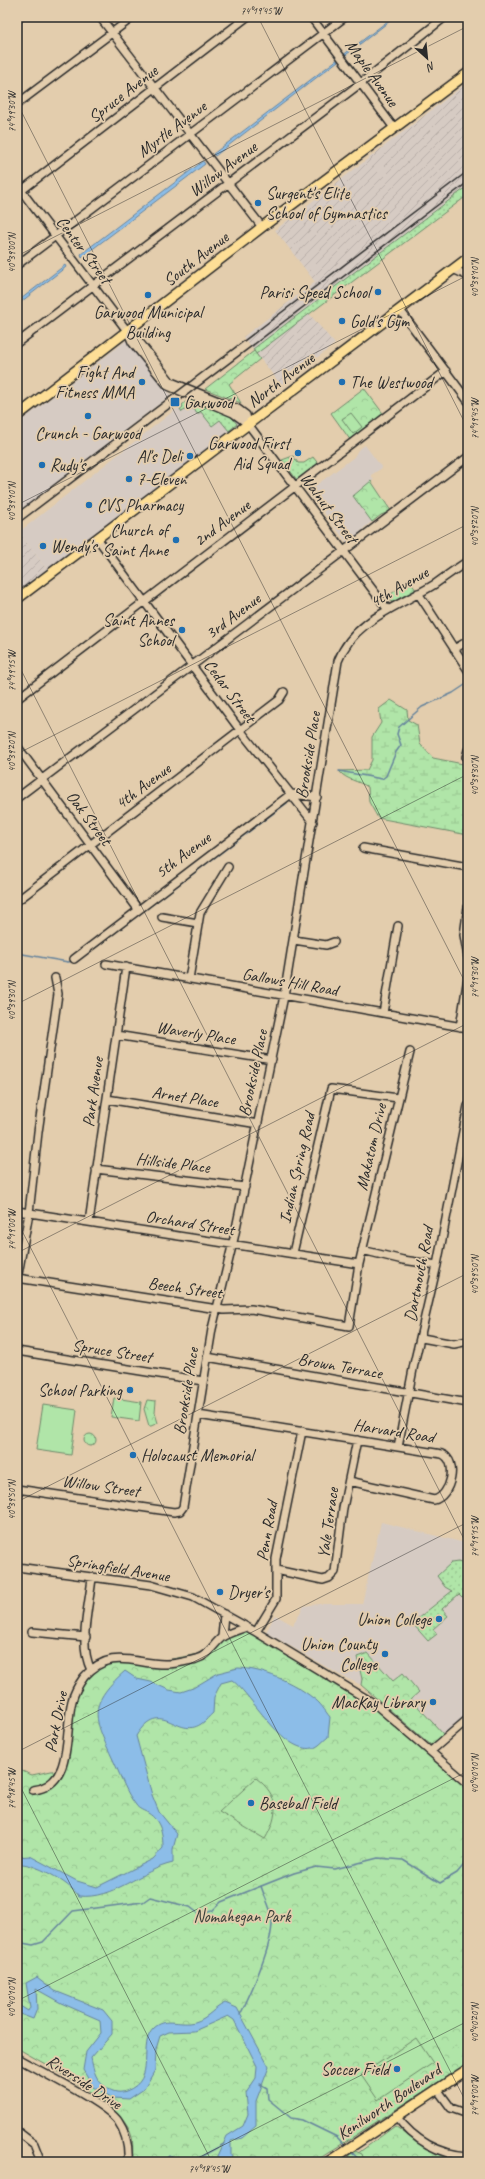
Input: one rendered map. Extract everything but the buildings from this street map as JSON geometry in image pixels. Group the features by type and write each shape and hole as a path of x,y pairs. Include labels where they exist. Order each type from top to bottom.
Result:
{"main road":[{"name":"South Avenue","path":"17,416 128,332 262,227 468,73"},
{"name":"North Avenue","path":"17,599 468,258"},
{"name":"Kenilworth Boulevard","path":"328,2162 468,2069"}],"street":[{"path":"17,20 20,17"},
{"path":"100,17 262,227"},
{"path":"17,104 133,17"},
{"name":"Spruce Avenue","path":"18,190 156,88 247,17"},
{"name":"Maple Avenue","path":"311,17 394,128"},
{"name":"Myrtle Avenue","path":"17,266 345,17"},
{"name":"Willow Avenue","path":"17,343 361,83 445,17"},
{"name":"Center Street","path":"18,190 128,332 137,339 171,382 238,409 246,415 248,424"},
{"path":"453,269 468,276"},
{"path":"400,310 468,401"},
{"name":"2nd Avenue","path":"17,700 446,371"},
{"name":"Walnut Street","path":"248,424 388,610"},
{"name":"3rd Avenue","path":"17,798 468,457"},
{"name":"Cedar Street","path":"97,538 240,730 313,822"},
{"name":"4th Avenue","path":"348,642 362,627 468,560"},
{"path":"418,593 468,670"},
{"path":"454,649 468,641"},
{"name":"Brookside Place","path":"181,1509 185,1501 203,1381 216,1308 245,1186 284,996 317,797 336,668 348,642"},
{"name":"4th Avenue","path":"17,901 279,700 284,692"},
{"name":"Oak Street","path":"17,746 138,909"},
{"path":"291,794 317,797"},
{"name":"5th Avenue","path":"74,959 291,794"},
{"path":"363,848 468,866"},
{"path":"189,979 198,923 205,903 228,868"},
{"path":"468,907 464,935 468,957"},
{"path":"162,917 198,923"},
{"path":"383,1013 398,926"},
{"path":"294,940 326,945 334,942"},
{"name":"Gallows Hill Road","path":"106,964 468,1028"},
{"name":"Park Avenue","path":"89,1222 126,967"},
{"path":"460,1027 468,977"},
{"path":"17,1279 29,1213 38,1132 58,994 55,978"},
{"name":"Waverly Place","path":"116,1035 272,1060"},
{"name":"Makatom Drive","path":"359,1264 410,1052"},
{"name":"Indian Spring Road","path":"293,1253 331,1089 398,1098"},
{"name":"Arnet Place","path":"107,1099 258,1124"},
{"name":"Dartmouth Road","path":"398,1447 408,1394 422,1338 437,1265 468,1106"},
{"name":"Hillside Place","path":"96,1168 245,1186"},
{"name":"Orchard Street","path":"17,1211 359,1264"},
{"path":"362,1250 403,1260 437,1265"},
{"name":"Beech Street","path":"17,1279 216,1308 251,1309 349,1326 359,1264"},
{"path":"422,1338 454,1344 468,1341"},
{"name":"Spruce Street","path":"17,1351 203,1381"},
{"name":"Brown Terrace","path":"207,1357 408,1394 468,1403"},
{"name":"Harvard Road","path":"198,1415 446,1455 452,1467 448,1488 444,1495 439,1499 430,1500 349,1481"},
{"name":"Penn Road","path":"256,1632 274,1606 276,1599 276,1570 302,1431"},
{"name":"Yale Terrace","path":"276,1570 323,1580 333,1575 337,1567 343,1508 357,1440"},
{"name":"Willow Street","path":"17,1489 174,1512 181,1509"},
{"name":"Springfield Avenue","path":"17,1567 151,1585 193,1597 256,1632 375,1704 468,1784"},
{"path":"91,1670 85,1655 92,1578"},
{"path":"222,1637 224,1614"},
{"name":"Park Drive","path":"33,1790 48,1785 61,1770 66,1750 71,1702 80,1683 91,1670 113,1660 124,1658 166,1664 198,1658 216,1645 222,1637 246,1627"},
{"path":"32,1632 86,1637"},
{"path":"431,1751 468,1719"},
{"name":"Riverside Drive","path":"17,2058 97,2104 117,2120 127,2140 128,2162"},
{"path":"437,2089 451,2108 468,2114"},
{"path":"396,2116 411,2134 426,2144 442,2152 468,2156"},
{"path":"17,2131 34,2144 41,2162"}],"shaded area":[{"path":"468,82 468,186 306,310 335,344 281,385 243,337 315,282 275,230"},
{"path":"128,339 171,395 17,513 17,424"},
{"path":"189,399 243,422 47,570 19,532"},
{"path":"365,445 382,468 371,475 374,480 371,481 391,511 381,515 365,527 355,538 347,543 306,489 319,483 330,475 354,457 358,450"},
{"path":"19,532 47,570 17,593 17,534"},
{"name":"Union County College","path":"381,1522 465,1543 468,1530 468,1715 431,1745 361,1685 340,1675 266,1632 275,1615 293,1625 304,1606 319,1604 362,1604"}],"green space":[{"path":"468,186 468,195 256,354 253,349"},
{"path":"254,351 260,359 229,384 241,403 205,389"},
{"path":"364,388 385,416 351,441 331,413"},
{"path":"189,399 230,415 237,424 229,431 220,420 212,426 201,412 197,414 194,409 188,408 182,412 180,409 183,407 182,405"},
{"path":"351,413 362,427 353,434 342,419"},
{"path":"293,456 298,463 304,463 313,457 320,466 299,481 282,460"},
{"path":"371,481 391,511 381,515 372,522 353,496"},
{"path":"409,580 418,593 395,604 386,598"},
{"path":"391,700 407,710 408,720 417,725 420,744 433,758 468,765 468,835 378,818 369,802 368,787 345,776 339,771 367,770 372,760 372,737 381,723 379,709"},
{"path":"114,1398 141,1402 139,1421 111,1417"},
{"path":"147,1400 156,1401 155,1413 158,1423 151,1426 149,1426 144,1409"},
{"path":"43,1405 77,1410 71,1455 36,1450"},
{"path":"88,1434 92,1434 96,1440 92,1446 88,1446 84,1442 84,1438"},
{"path":"458,1562 468,1565 468,1592 462,1597 459,1594 442,1609 448,1616 433,1629 437,1634 428,1641 412,1623 452,1591 445,1587 437,1576 451,1563"},
{"name":"Nomahegan Park","path":"246,1627 375,1704 468,1784 468,2063 314,2162 133,2162 131,2134 124,2122 113,2110 81,2086 17,2048 17,1769 32,1775 61,1769 70,1713 80,1683 100,1665 132,1659 167,1660 203,1653"},
{"path":"368,1653 393,1681 403,1673 419,1692 411,1699 444,1735 431,1745 361,1685 362,1679 357,1657"},
{"name":"Baseball Field","path":"256,1778 270,1792 275,1806 273,1822 265,1839 219,1812"},
{"name":"Soccer Field","path":"416,2038 433,2063 378,2100 361,2075"},
{"path":"395,2126 420,2144 438,2154 458,2159 468,2159 468,2162 346,2162"},
{"path":"355,2151 362,2154 364,2160 373,2162 355,2162 348,2159 349,2155"}],"water":[{"path":"393,17 395,17 215,156 213,154"},
{"path":"203,161 205,164 82,257 81,254"},
{"path":"65,265 66,267 17,305 17,302"},
{"path":"238,1668 257,1671 277,1677 305,1692 316,1700 330,1717 328,1737 316,1747 305,1748 293,1744 271,1724 232,1680 221,1683 214,1697 213,1713 201,1724 192,1727 184,1727 161,1719 153,1720 145,1725 136,1736 152,1795 159,1812 177,1834 173,1849 173,1863 161,1867 104,1894 91,1896 79,1896 67,1885 50,1874 32,1866 17,1864 17,1857 30,1856 77,1881 97,1887 153,1859 163,1848 160,1828 152,1816 140,1809 133,1801 102,1736 97,1714 103,1695 125,1671 137,1679 151,1682 169,1690 181,1692 193,1688 218,1673"},
{"path":"37,1977 55,1991 103,2010 112,2021 112,2034 91,2058 95,2073 100,2082 108,2089 117,2092 123,2092 136,2086 142,2078 145,2070 149,2035 158,2025 166,2022 195,2022 204,2018 225,2003 237,2008 269,2067 256,2101 256,2126 242,2138 231,2141 231,2155 233,2162 222,2162 218,2156 227,2136 243,2126 248,2114 246,2093 256,2078 257,2066 234,2020 228,2016 194,2031 169,2032 160,2036 156,2049 155,2070 144,2089 129,2099 113,2098 93,2087 83,2070 86,2052 101,2033 100,2020 61,2003 36,1989 37,2009 33,2019 17,2013 17,2004 28,2011 30,2007 26,1983"}],"waterway":[{"path":"339,771 382,779 386,776 396,752 401,745 397,734 399,727 422,707 453,693 468,683"},
{"path":"17,953 68,962 79,960 287,803"},
{"path":"17,1942 33,1945 43,1942 73,1911 143,1902 150,1897 190,1907 199,1914 212,1911 221,1902 294,1873 316,1867 335,1869 378,1858 403,1860 440,1883 457,1873 468,1860"},
{"path":"240,2015 261,1967 272,1928 272,1918 269,1906 261,1886"},
{"path":"260,2084 267,2088 268,2099 291,2118 302,2120 337,2137 346,2147"},
{"path":"191,2162 224,2144"},
{"path":"350,2151 362,2162"},
{"path":"162,2162 169,2155 178,2162"}],"railway":[{"path":"17,513 468,171"},
{"path":"17,524 468,182"}],"place":[{"name":"Surgent's Elite School of Gymnastics","path":"258,203"},
{"name":"Parisi Speed School","path":"378,292"},
{"name":"Garwood Municipal Building","path":"148,295"},
{"name":"Gold's Gym","path":"342,321"},
{"name":"Fight And Fitness MMA","path":"142,382"},
{"name":"The Westwood","path":"342,382"},
{"name":"Garwood","path":"175,402"},
{"name":"Crunch - Garwood","path":"88,416"},
{"name":"Garwood First Aid Squad","path":"298,453"},
{"name":"Al's Deli","path":"190,456"},
{"name":"Rudy's","path":"42,465"},
{"name":"7-Eleven","path":"129,479"},
{"name":"CVS Pharmacy","path":"89,505"},
{"name":"Church of Saint Anne","path":"176,540"},
{"name":"Wendy's","path":"43,546"},
{"name":"Saint Annes School","path":"182,630"},
{"name":"School Parking","path":"130,1390"},
{"name":"Holocaust Memorial","path":"133,1455"},
{"name":"Dryer's","path":"220,1592"},
{"name":"Union College","path":"439,1619"},
{"name":"Union County College","path":"385,1654"},
{"name":"MacKay Library","path":"433,1702"},
{"name":"Baseball Field","path":"251,1803"},
{"name":"Soccer Field","path":"397,2069"}]}
